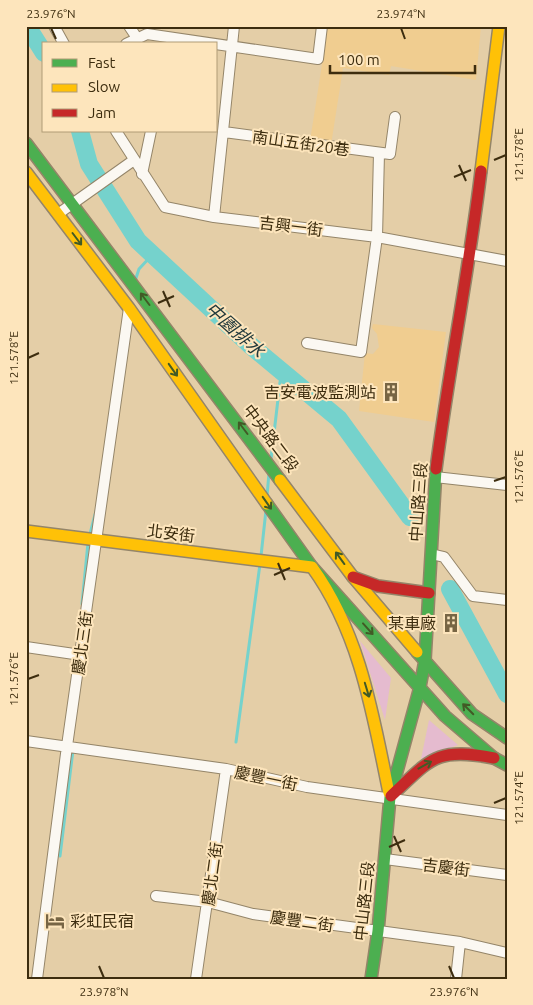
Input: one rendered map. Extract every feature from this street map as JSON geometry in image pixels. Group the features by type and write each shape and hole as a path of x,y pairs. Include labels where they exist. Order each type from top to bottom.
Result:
{"street":[{"path":"54,26 63,42"},
{"path":"129,26 167,40 189,42"},
{"path":"214,217 234,26"},
{"path":"218,45 285,56 318,59 322,26"},
{"name":"中山路三段","path":"371,979 378,932 390,798 420,687 424,660 435,477 447,384 470,255 499,26"},
{"path":"129,42 144,33"},
{"path":"307,343 361,352 377,238 379,153 390,154 395,116"},
{"name":"吉興一街","path":"117,132 132,162 165,207 214,217 377,238 507,261"},
{"path":"142,174 151,132"},
{"name":"南山五街20巷","path":"224,132 379,153"},
{"name":"中央路二段","path":"26,143 73,202 354,577 472,714 507,738"},
{"path":"58,214 132,162"},
{"path":"26,172 129,308 334,600 349,634 373,711 390,798"},
{"name":"慶北三街","path":"37,979 95,540 129,308"},
{"path":"435,477 507,485"},
{"name":"北安街","path":"26,531 312,567"},
{"path":"431,554 444,557 472,596 507,600"},
{"path":"312,567 445,716 494,758 507,765"},
{"path":"354,577 378,586 429,593"},
{"path":"26,647 81,655"},
{"name":"慶豐一街","path":"26,741 226,770 307,787 507,814"},
{"path":"390,798 414,772 444,755 464,752 494,758"},
{"name":"慶北二街","path":"196,979 226,770"},
{"name":"吉慶街","path":"385,859 507,875"},
{"name":"慶豐二街","path":"156,896 208,902 253,914 460,942 507,953"},
{"path":"456,979 460,942"}],"shaded area":[{"path":"328,26 481,26 476,80 391,66 389,75 343,68 331,145 310,141"},
{"path":"373,324 446,332 434,422 359,411 365,353 373,354 379,347 377,334 372,328"},
{"path":"360,641 391,678 385,720"},
{"path":"429,720 458,745 421,759"}],"waterway":[{"name":"中園排水","path":"27,26 42,50"},
{"name":"中園排水","path":"80,132 89,164 138,241 250,345 339,419 410,517"},
{"path":"135,281 139,269 152,255"},
{"path":"271,459 280,382 287,375"},
{"path":"267,496 269,473"},
{"path":"261,556 266,510"},
{"path":"90,534 96,511"},
{"path":"82,604 88,543"},
{"path":"236,742 260,564"},
{"name":"中園排水","path":"450,589 507,694"},
{"path":"60,856 73,750"}],"traffic: fast":[{"path":"26,143 280,480"},
{"path":"371,979 378,931 390,797 420,687 425,660 436,469"},
{"path":"267,504 312,567 445,716 494,758 507,765"},
{"path":"417,652 472,714 507,738"}],"traffic: slow":[{"path":"481,171 499,26"},
{"path":"26,172 129,308 267,504"},
{"path":"280,480 353,577 417,652"},
{"path":"26,531 312,567"},
{"path":"312,567 342,619 353,647 370,705 389,793"}],"traffic: jam":[{"path":"436,469 481,171"},
{"path":"353,577 378,586 429,593"},
{"path":"391,796 416,773 435,759 446,755 459,754 494,758"}],"place":[{"name":"吉安電波監測站","path":"391,392"},
{"name":"某車廠","path":"451,623"},
{"name":"彩虹民宿","path":"55,921"}]}
